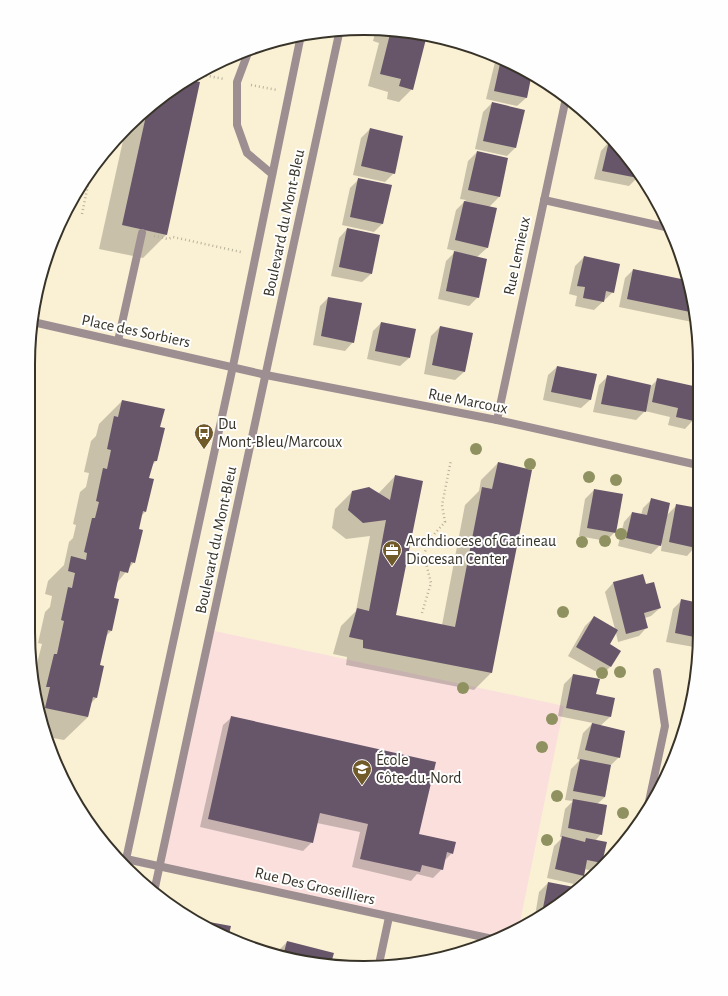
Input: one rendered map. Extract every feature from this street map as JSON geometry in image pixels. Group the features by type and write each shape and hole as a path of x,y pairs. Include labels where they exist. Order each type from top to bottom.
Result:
{"street":[{"name":"Boulevard du Mont-Bleu","path":"155,886 338,36"},
{"name":"Boulevard du Mont-Bleu","path":"126,859 233,366 300,41"},
{"path":"246,57 237,82 238,125 247,152 272,174"},
{"name":"Rue Lemieux","path":"496,420 565,104"},
{"path":"544,200 663,226"},
{"path":"118,341 142,232"},
{"name":"Place des Sorbiers","path":"38,323 233,366"},
{"name":"Rue Marcoux","path":"233,366 266,375 496,420 693,464"},
{"path":"651,793 666,726 657,672"},
{"name":"Rue Des Groseilliers","path":"129,862 160,866 486,938"},
{"path":"380,960 389,917"}],"path":[{"path":"82,214 88,184"},
{"path":"142,232 168,239 173,237 241,252"},
{"path":"422,613 431,583 424,555 429,540 445,522 442,505 451,460"}],"shaded area":[{"name":"École Côte-du-Nord","path":"210,630 564,706 520,921 486,938 160,866"}],"building":[{"path":"389,36 426,41 413,90 399,86 401,79 380,74"},
{"path":"500,64 531,80 527,98 494,91"},
{"path":"196,81 200,82 167,235 122,225 145,118 181,90"},
{"path":"492,102 525,110 516,148 483,141"},
{"path":"370,128 403,136 395,174 361,166"},
{"path":"608,144 635,177 602,171"},
{"path":"477,151 508,158 500,197 468,190"},
{"path":"358,178 392,185 383,224 350,217"},
{"path":"464,201 497,208 488,248 455,240"},
{"path":"347,228 380,235 372,274 339,267"},
{"path":"454,251 487,259 479,298 446,291"},
{"path":"584,256 620,264 614,293 606,291 604,302 583,298 585,287 577,286"},
{"path":"633,269 682,279 689,312 627,299"},
{"path":"328,297 362,303 354,343 321,336"},
{"path":"381,322 416,329 410,358 375,351"},
{"path":"440,326 473,333 465,372 432,365"},
{"path":"557,366 597,374 591,400 551,392"},
{"path":"607,375 651,385 646,412 601,404"},
{"path":"657,378 693,386 693,421 676,417 678,408 652,402"},
{"path":"122,400 165,409 160,427 165,428 157,461 154,461 149,478 154,479 146,512 143,511 139,529 143,530 135,563 131,562 128,573 120,571 114,598 119,599 112,631 108,630 100,665 104,666 97,698 93,697 88,717 45,708 50,687 46,687 54,654 57,654 64,621 61,620 68,587 72,588 75,573 68,571 71,556 86,560 87,553 84,552 92,518 95,518 99,502 96,501 103,468 107,469 111,450 107,449 114,416 118,417"},
{"path":"498,462 532,470 492,673 363,648 363,640 349,637 357,608 369,611 386,520 363,523 348,510 352,491 369,487 390,500 395,475 423,481 396,615 455,627 482,487 492,489"},
{"path":"594,489 623,494 616,533 587,528"},
{"path":"651,498 670,503 661,546 626,538 632,512 647,515"},
{"path":"676,504 693,507 693,547 669,542"},
{"path":"643,574 646,584 654,582 661,608 644,613 648,628 626,634 613,582"},
{"path":"681,599 693,602 693,637 675,633"},
{"path":"594,616 618,630 610,644 621,651 611,667 576,647"},
{"path":"573,674 600,679 596,694 615,698 611,717 566,708"},
{"name":"École Côte-du-Nord","path":"231,716 436,762 419,834 456,842 453,854 447,852 443,870 422,865 420,872 360,859 368,824 320,813 313,843 208,819"},
{"path":"592,723 625,731 620,758 585,750"},
{"path":"580,759 611,765 605,797 573,791"},
{"path":"573,799 607,805 602,835 568,828"},
{"path":"562,836 585,842 586,838 607,842 603,858 599,862 587,860 584,876 555,869"},
{"path":"548,882 572,887 547,906 543,908"},
{"path":"208,922 231,926 229,932"},
{"path":"287,941 334,953 332,959 284,951"}],"place":[{"name":"Du Mont-Bleu/Marcoux","path":"204,450"},
{"name":"Archdiocese of Gatineau Diocesan Center","path":"392,567"},
{"name":"École Côte-du-Nord","path":"362,786"}]}
